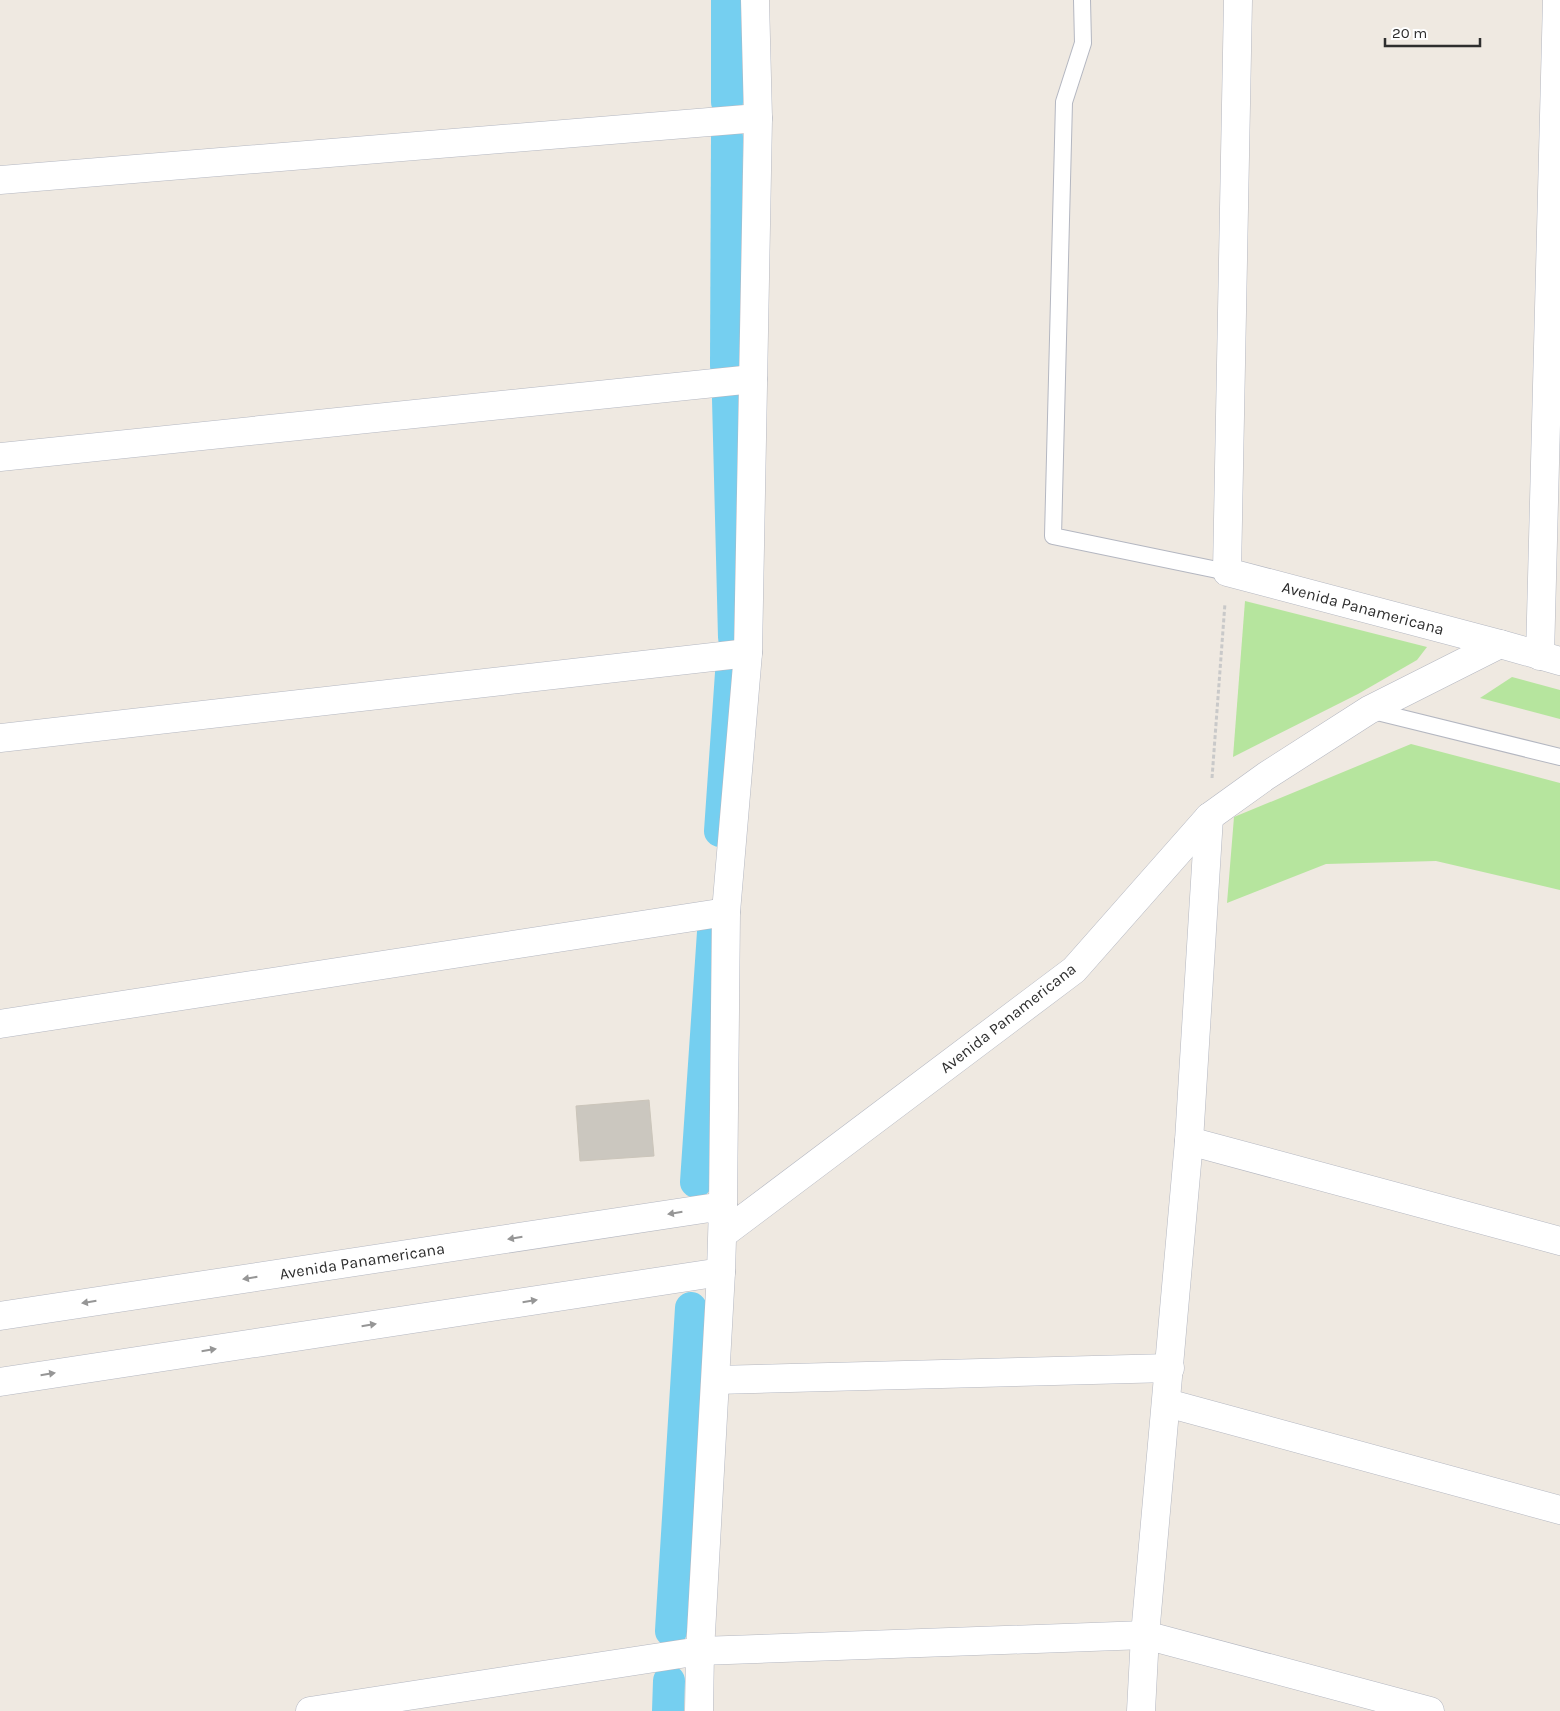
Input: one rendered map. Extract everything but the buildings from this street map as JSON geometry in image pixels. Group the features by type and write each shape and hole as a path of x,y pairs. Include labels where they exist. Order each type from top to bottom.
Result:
{"street":[{"path":"699,1711 700,1651 722,1272 726,912 748,653 758,118 755,0"},
{"path":"1227,572 1238,0"},
{"path":"1550,658 1557,0"},
{"path":"0,180 758,118"},
{"path":"0,457 753,379"},
{"name":"Avenida Panamericana","path":"1227,572 1550,658"},
{"name":"Avenida Panamericana","path":"723,1234 1074,970 1209,817 1266,776 1369,710 1500,644"},
{"path":"0,738 748,653"},
{"path":"1141,1711 1145,1635 1190,1141 1209,817"},
{"path":"0,1024 726,912"},
{"path":"1190,1141 1560,1242"},
{"name":"Avenida Panamericana","path":"0,1316 724,1206"},
{"path":"0,1382 722,1272"},
{"path":"716,1380 1170,1368"},
{"path":"1167,1402 1560,1510"},
{"path":"310,1711 700,1651 1145,1635 1430,1711"}],"lane":[{"path":"1082,0 1082,43 1064,102 1053,536 1227,572"},
{"path":"1369,710 1560,757"}],"path":[{"path":"1209,817 1227,572"}],"green space":[{"path":"1245,601 1427,647 1417,660 1358,694 1233,757"},
{"path":"1512,677 1560,690 1560,719 1480,698"},
{"path":"1411,744 1560,783 1560,890 1436,861 1326,864 1227,903 1234,817"}],"waterway":[{"path":"727,0 727,102"},
{"path":"726,366 727,137"},
{"path":"728,399 734,637"},
{"path":"720,831 731,673"},
{"path":"696,1182 713,932"},
{"path":"671,1631 691,1308"},
{"path":"668,1711 669,1681"}]}
